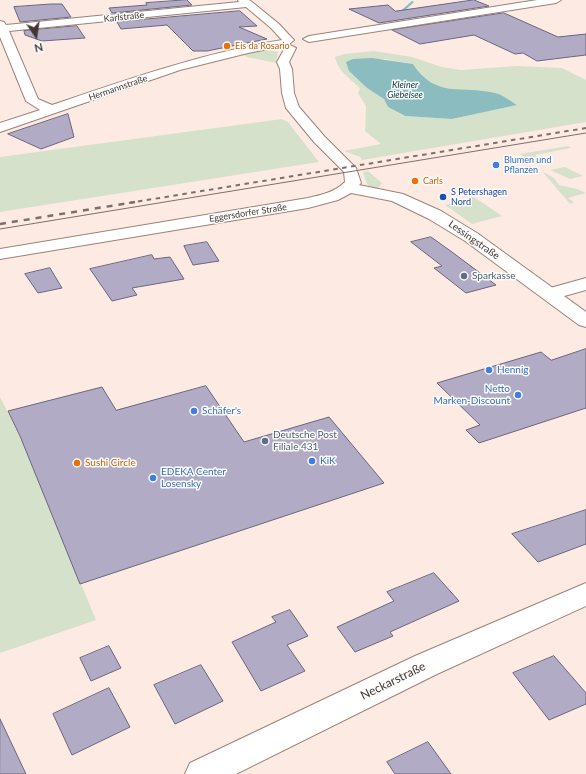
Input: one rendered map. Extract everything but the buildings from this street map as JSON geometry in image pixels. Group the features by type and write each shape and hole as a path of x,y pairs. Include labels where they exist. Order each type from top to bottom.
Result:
{"street":[{"path":"343,192 353,183 351,171 319,140 301,120 292,107 288,93 286,69 283,62 297,45 350,32 556,0"},
{"path":"246,2 297,45 320,44 325,39 350,32"},
{"name":"Karlstraße","path":"1,27 246,2"},
{"path":"1,27 33,101 51,110"},
{"name":"Hermannstraße","path":"0,128 185,64 236,52 297,45"},
{"name":"Lessingstraße","path":"343,192 390,204 418,206 448,222 586,321"},
{"name":"Eggersdorfer Straße","path":"0,254 308,203 343,192"},
{"path":"550,294 586,284"},
{"name":"Neckarstraße","path":"202,774 426,665 586,594"}],"green space":[{"path":"270,50 278,52 276,63 247,57 242,54"},
{"path":"374,51 412,57 442,67 461,70 517,66 562,68 586,80 586,122 362,160 360,157 344,151 381,144 365,131 366,106 358,93 360,88 345,74 336,62 335,57 344,54","holes":["353,59 385,59 413,64 425,79 440,87 463,91 516,105 452,119 404,116 388,107 384,99 367,88 349,71"]},
{"path":"282,119 288,122 319,162 0,212 0,157"},
{"path":"568,146 571,148 535,155 538,157 524,157 520,154"},
{"path":"565,167 583,176 570,179 550,170"},
{"path":"368,171 382,183 376,191 368,186 366,181 363,172"},
{"path":"542,171 554,178 559,185 577,189 586,193 568,198 574,202 570,204"},
{"path":"474,197 502,216 472,224 445,205"},
{"path":"0,397 20,436 96,620 0,653"}],"water":[{"name":"Kleiner Giebelsee","path":"372,58 413,64 422,75 431,82 440,86 450,89 483,91 498,94 517,105 452,119 405,116 388,107 384,99 367,88 349,71 346,62 353,59"}],"waterway":[{"path":"398,15 413,2"}],"tram line":[{"path":"0,229 586,133"}],"railway":[{"path":"129,203 586,128"},
{"path":"0,224 135,202"}],"place":[{"name":"Eis da Rosario","path":"227,46"},
{"name":"Blumen und Pflanzen","path":"496,165"},
{"name":"Carls","path":"415,181"},
{"name":"S Petershagen Nord","path":"443,197"},
{"name":"Sparkasse","path":"464,276"},
{"name":"Hennig","path":"489,370"},
{"name":"Netto Marken-Discount","path":"518,395"},
{"name":"Schäfer's","path":"194,411"},
{"name":"Deutsche Post Filiale 431","path":"265,441"},
{"name":"KiK","path":"312,461"},
{"name":"Sushi Circle","path":"77,463"},
{"name":"EDEKA Center Losensky","path":"153,478"}]}
